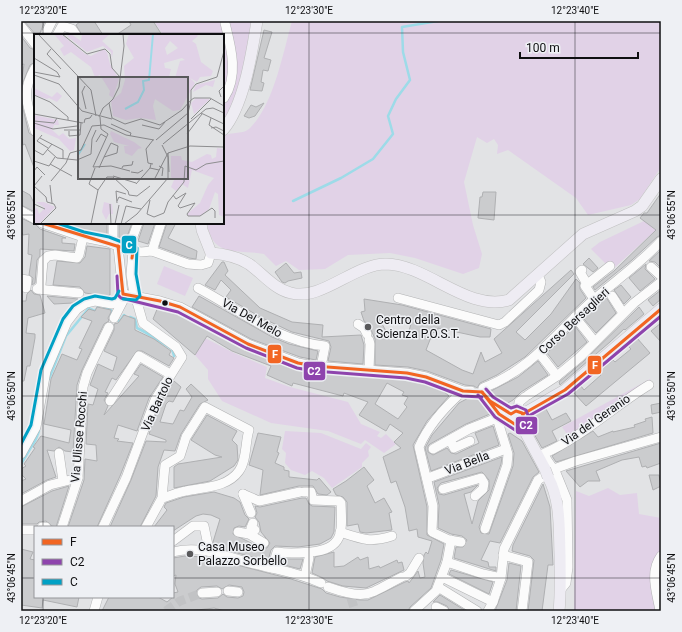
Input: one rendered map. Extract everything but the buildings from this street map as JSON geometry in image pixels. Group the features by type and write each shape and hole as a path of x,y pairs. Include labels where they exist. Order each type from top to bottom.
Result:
{"main road":[{"path":"224,129 235,109 251,62 257,21"},
{"path":"201,224 211,253 239,260 248,264 283,290 300,294 309,293 360,270 386,264 409,269 475,299 486,302 504,302 509,300 583,234 635,211 642,206 661,178"},
{"path":"560,611 561,589 556,494 549,472 510,416 565,390 661,309"}],"street":[{"path":"46,34 52,21"},
{"path":"224,98 228,92 233,56 225,23"},
{"path":"21,26 34,43"},
{"path":"58,34 62,26 72,29 75,34"},
{"path":"34,70 28,81 25,92 33,111 34,121"},
{"path":"21,211 34,218"},
{"path":"45,224 83,237 134,251 152,251 188,264 201,265 208,263 211,253"},
{"path":"113,224 116,245 128,294"},
{"path":"114,318 128,294 138,224"},
{"path":"152,251 161,224"},
{"path":"30,288 42,285 43,261 48,256 55,255 76,258 79,255 83,237"},
{"name":"Corso Bersaglieri","path":"428,478 422,455 418,447 422,439 441,415 473,391 503,380 524,367 594,299 609,292 646,262 661,241"},
{"path":"646,262 661,276"},
{"path":"587,284 610,266"},
{"path":"582,270 580,272 587,284 585,286 594,299"},
{"path":"398,298 499,325 505,322 539,290 541,282 538,275"},
{"path":"21,279 27,280 30,288"},
{"path":"485,529 507,465 506,449 510,416 519,402 557,376 595,342 623,313 661,282"},
{"path":"30,288 78,293"},
{"name":"Via Del Melo","path":"202,290 281,336 326,342 321,367"},
{"path":"609,292 623,313"},
{"path":"21,454 36,427 46,371 67,322 77,309 86,303 95,300 112,304 118,302 128,294 160,300 185,310 248,344 268,353 298,363 321,367 369,370 426,377 473,391 490,401 510,416"},
{"name":"Via Bartolo","path":"103,526 126,478 155,400 182,357 176,347 143,323 128,294"},
{"path":"575,317 595,342"},
{"path":"358,324 364,328 370,344 369,370"},
{"name":"Via Ulisse Rocchi","path":"62,526 78,478 83,387 87,373 109,327"},
{"path":"539,352 557,376"},
{"path":"110,401 139,356 170,374"},
{"name":"Via del Geranio","path":"549,472 543,454 578,436 649,386"},
{"path":"147,526 162,498 166,465 180,456 186,438 205,407 249,430 243,463 239,472 222,484 186,490 162,498"},
{"path":"432,449 469,429 510,416"},
{"path":"488,611 493,602 501,578 504,548 538,480 549,472 615,449 661,437"},
{"path":"450,440 454,448 470,441"},
{"name":"Via Bella","path":"428,478 506,449"},
{"path":"59,453 63,481"},
{"path":"21,501 50,485 78,478"},
{"path":"428,478 436,491 433,506 432,532 451,540 461,542"},
{"path":"436,491 481,478 484,483 483,490 475,496"},
{"path":"251,513 243,494 259,501 302,492 311,492 313,500 339,501 342,520 336,543 328,549 295,554 277,552 272,568"},
{"path":"174,540 194,526 204,526 209,550"},
{"path":"21,530 34,530"},
{"path":"238,532 256,533"},
{"path":"340,532 362,539 377,541 392,536"},
{"path":"414,611 434,605 438,586 451,563 451,540"},
{"path":"174,552 195,549 209,550 305,576 351,596 368,595 410,573 419,558"},
{"path":"503,555 528,562 522,611"},
{"path":"660,611 656,592 654,568 661,556"},
{"path":"305,576 309,558"},
{"path":"288,571 290,560"},
{"path":"451,563 483,574 501,578"},
{"path":"442,577 493,602"},
{"path":"438,586 477,611"},
{"path":"202,593 217,592"}],"shaded area":[{"path":"154,21 252,21 243,73 235,98 224,120 224,34 162,34"},
{"path":"292,21 661,21 661,167 640,199 631,205 588,215 576,198 508,150 497,154 498,145 494,139 487,143 477,137 464,182 473,225 482,254 479,268 463,274 415,258 390,253 348,255 325,269 299,270 286,261 276,266 264,254 227,250 220,247 214,242 207,224 224,224 224,136 248,130 259,117 272,91"},
{"path":"644,221 658,228 612,270 591,249 600,242"},
{"path":"164,266 193,278 185,296 157,284"},
{"path":"205,338 234,353 267,367 265,378 290,387 348,402 361,424 380,432 377,436 381,438 386,434 396,444 384,453 365,440 361,444 328,431 271,423 222,401 208,379 208,370 195,355"},
{"path":"650,379 651,382 569,437 562,427"},
{"path":"285,431 321,433 361,449 366,443 371,447 368,451 369,456 362,463 362,467 332,488 324,478 312,471 305,475 291,470 285,463 286,453 282,449"},
{"path":"608,488 620,495 637,493 639,514 661,518 661,611 574,611 576,491 589,496"}],"waterway":[{"path":"293,201 341,178 373,159 393,134 388,116 396,99 410,80 403,52 402,27 438,21"},
{"path":"49,379 66,336 89,308 95,311 100,305"},
{"path":"104,307 111,310 111,317"},
{"path":"115,319 120,321 124,315 125,316"},
{"path":"130,317 135,319 137,328 151,335 172,349 174,356"},
{"path":"21,464 39,431"}],"tunnel":[{"path":"166,611 180,601 202,593"},
{"path":"351,598 355,611"}],"transit line":[{"name":"F","path":"45,224 133,251 132,258"},
{"name":"C","path":"60,224 84,232 109,237 137,248 136,274 140,296 136,300 123,299"},
{"name":"F","path":"118,246 123,294 160,301 180,307 248,344 298,363 314,366 407,373 426,377 463,391 482,392"},
{"name":"C2","path":"117,276 118,295 121,298 178,312 246,348 297,368 314,371 406,378 425,382 462,396 482,397"},
{"name":"C","path":"21,444 31,425 41,370 63,319 73,306 84,299 95,296 112,299 115,298 119,291"},
{"name":"F","path":"523,414 565,390 661,309"},
{"name":"C2","path":"525,418 568,394 661,316"},
{"name":"C2","path":"478,395 495,417 515,430 526,426 529,418 526,410 517,406 511,408 493,397 486,389"},
{"name":"F","path":"482,392 490,401 511,414 516,411 522,413 524,418 522,423 516,425 499,414 482,392"}],"place":[{"name":"Centro della Scienza P.O.S.T.","path":"368,327"},
{"name":"Casa Museo Palazzo Sorbello","path":"190,554"}]}
